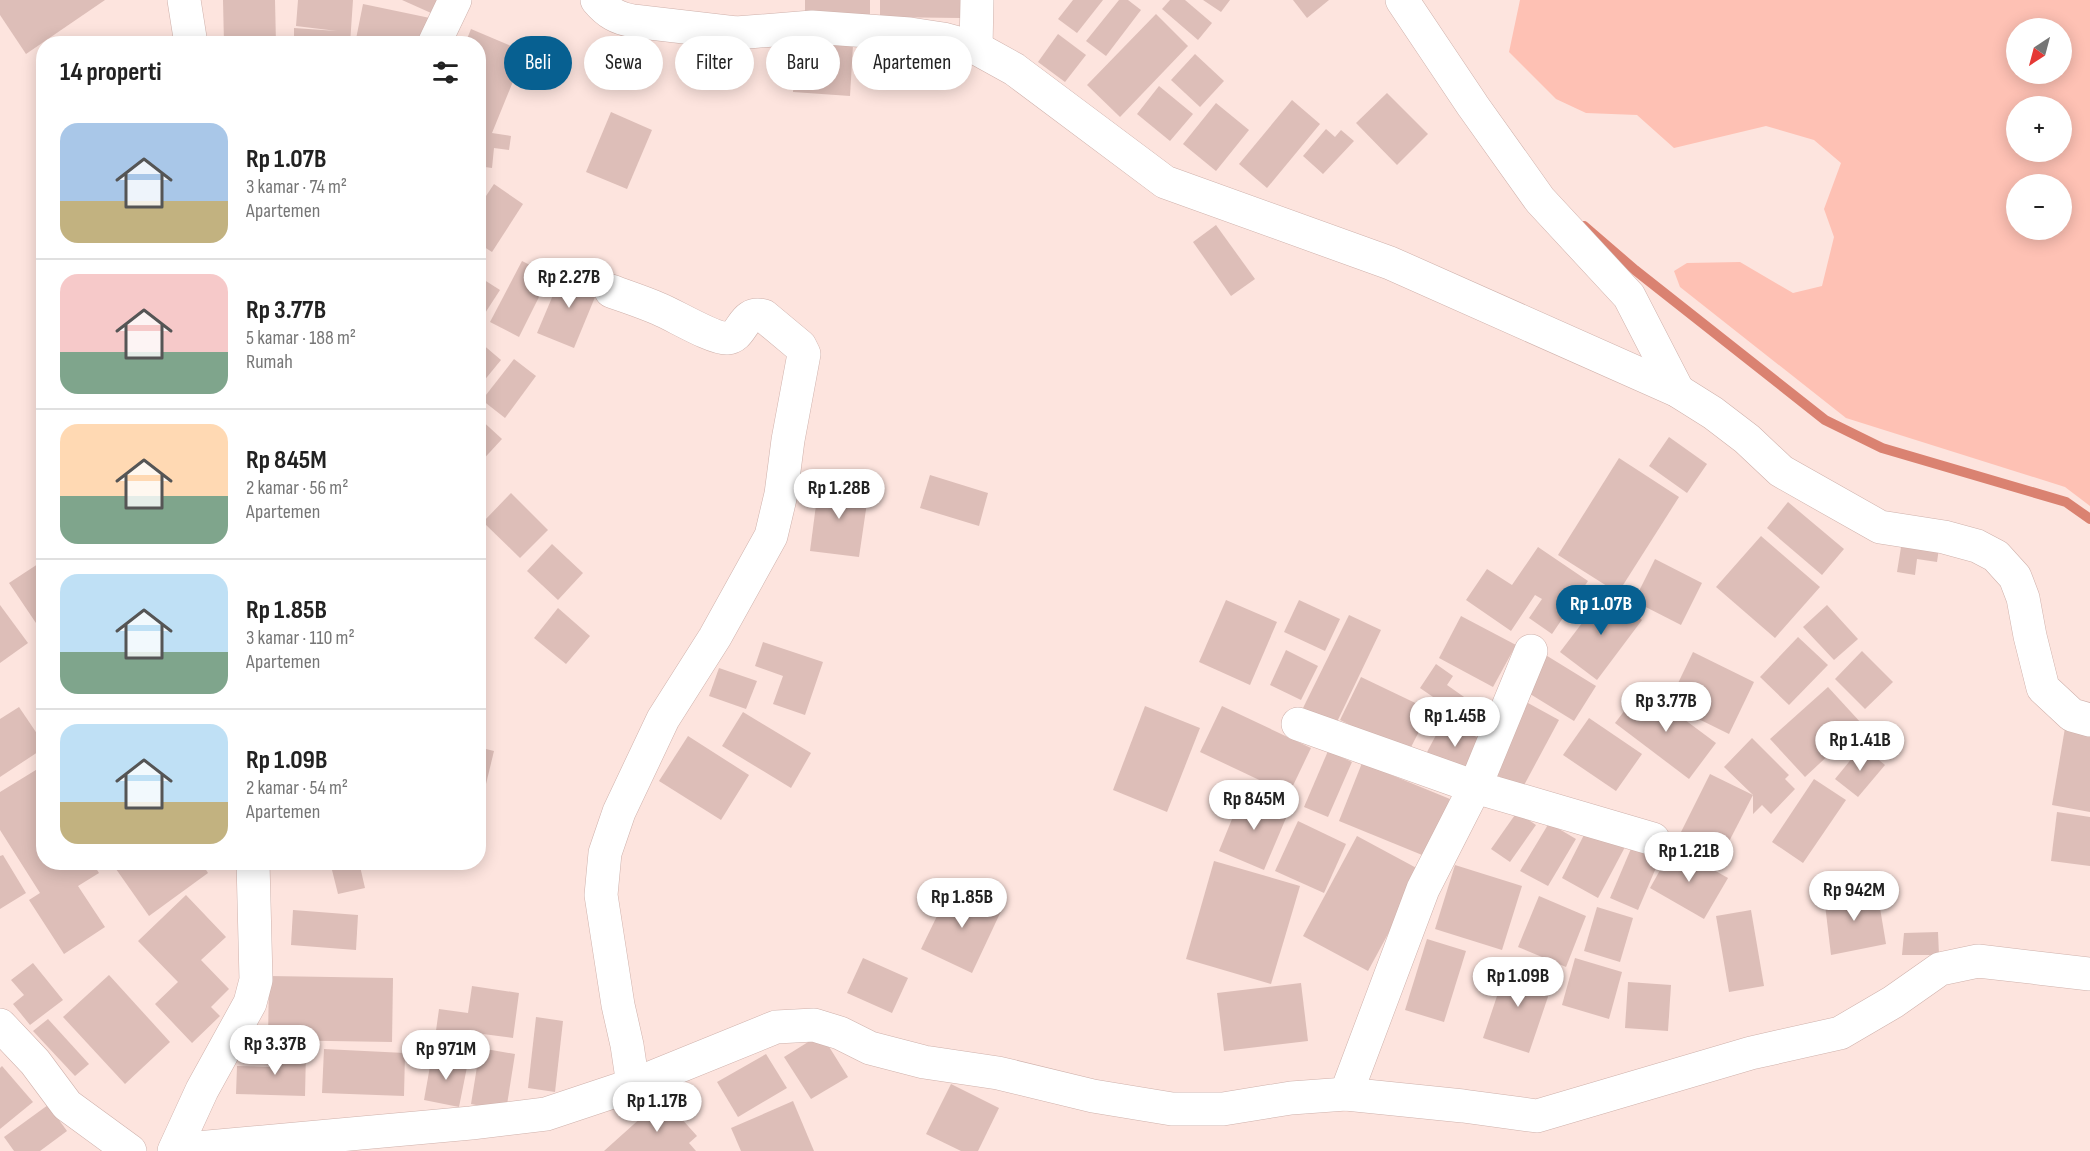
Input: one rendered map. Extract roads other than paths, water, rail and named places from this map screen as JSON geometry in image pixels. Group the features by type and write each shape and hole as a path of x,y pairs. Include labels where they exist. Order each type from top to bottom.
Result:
{"street":[{"path":"184,0 190,36"},
{"path":"439,36 455,0"},
{"path":"597,0 606,10 619,18 633,21 736,33 812,27 910,34 944,39 975,48 1014,69 1165,182 1390,263 1678,391 1738,433 1781,471 1880,527 1944,537 1977,546 1996,556 2014,577 2023,598 2043,688 2072,715 2090,720"},
{"path":"975,48 977,0"},
{"path":"1402,0 1540,200 1629,296 1678,391"},
{"path":"610,291 727,338 734,336 749,317 757,314 764,316 800,346 804,354 788,440 781,494 771,536 715,637 663,719 619,812 605,853 601,895 633,1085"},
{"path":"1346,1094 1423,889 1475,787 1531,651"},
{"path":"1298,724 1475,787 1653,839"},
{"path":"253,870 256,980 250,1003 202,1090 175,1151 546,1114 633,1085 776,1027 814,1025 870,1048 924,1062 998,1073 1093,1096 1172,1109 1223,1109 1291,1098 1346,1094 1537,1116 1751,1053 1840,1033 1893,1002 1940,969 1978,961 2090,974"},
{"path":"0,1025 35,1062 67,1105 130,1151"}],"waterway":[{"path":"1584,226 1635,270 1825,420 1882,448 2066,502 2090,519"}]}
